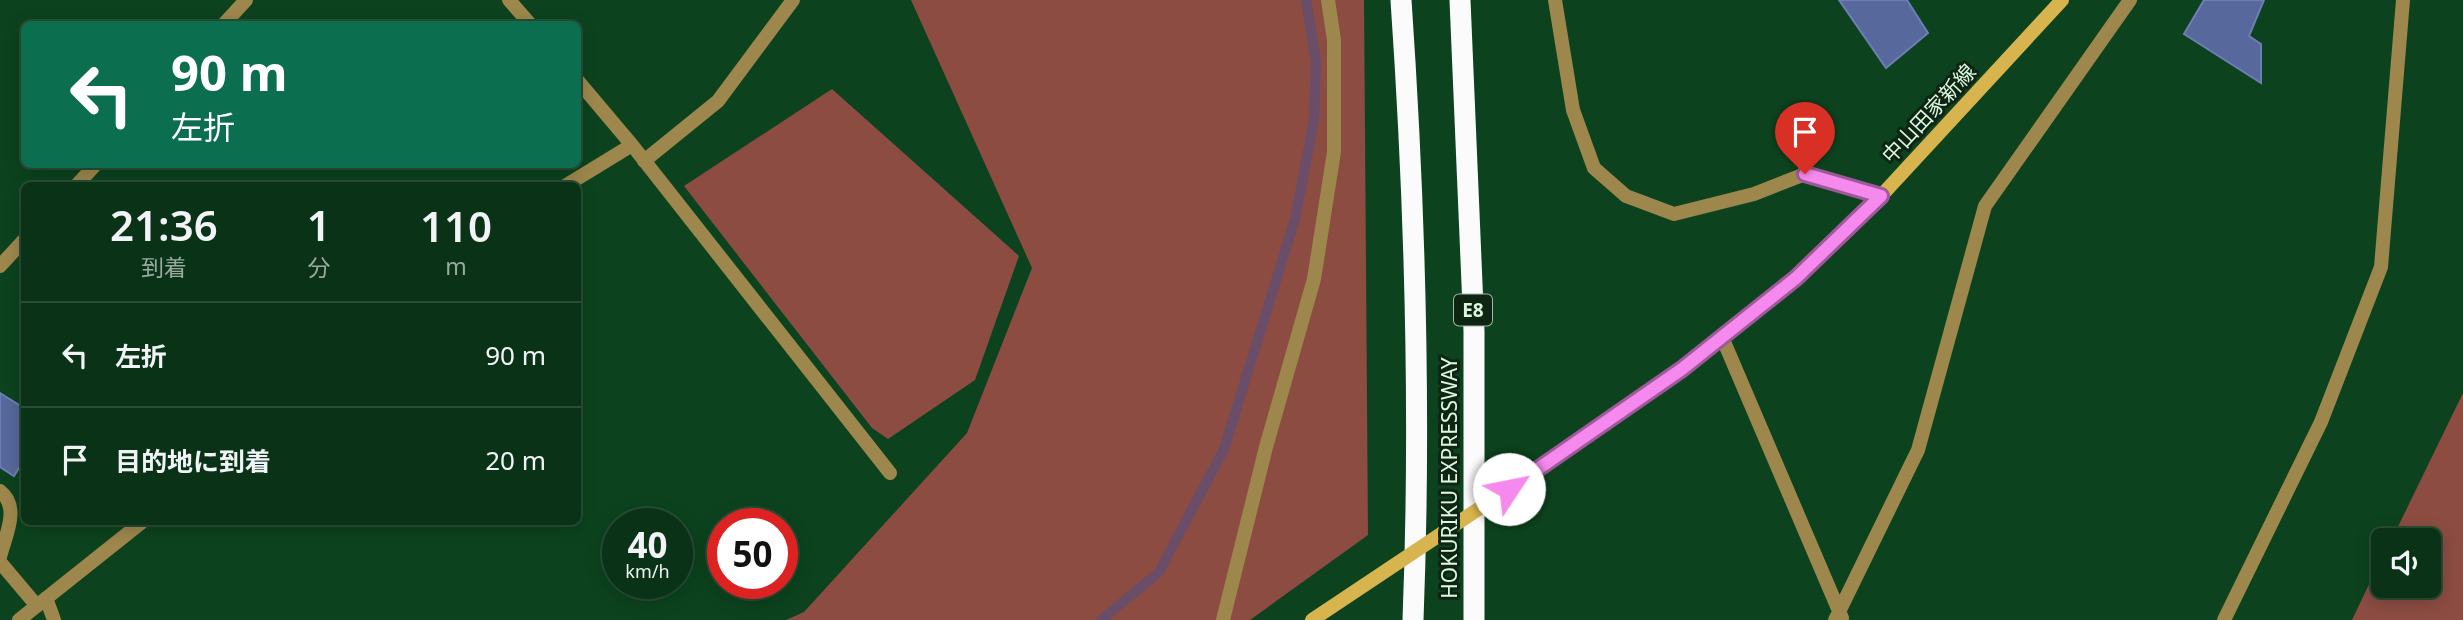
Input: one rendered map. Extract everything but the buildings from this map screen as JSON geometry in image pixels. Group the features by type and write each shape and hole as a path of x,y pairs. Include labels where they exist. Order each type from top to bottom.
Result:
{"highway":[{"name":"HOKURIKU EXPRESSWAY","path":"1401,0 1408,100 1414,334 1413,620"},
{"name":"HOKURIKU EXPRESSWAY","path":"1460,0 1474,331 1474,620"}],"main road":[{"name":"中山田家新線","path":"1312,620 1552,460 1722,337 1796,278 1881,196 2062,0"}],"street":[{"path":"227,21 246,0"},
{"path":"509,0 527,21"},
{"path":"644,161 718,101 793,0"},
{"path":"1223,620 1266,447 1314,279 1335,152 1335,40 1328,0"},
{"path":"1555,0 1573,110 1594,168 1626,196 1674,214 1754,194 1805,174 1881,196"},
{"path":"1839,618 1918,450 1985,206 2130,0"},
{"path":"2224,620 2321,422 2381,267 2403,0"},
{"path":"581,85 632,145 890,473"},
{"path":"572,182 632,145"},
{"path":"80,182 92,168"},
{"path":"0,266 21,243"},
{"path":"1722,337 1839,618"},
{"path":"0,491 7,496 12,510 0,559 42,602 54,620"},
{"path":"19,620 138,525"}],"shaded area":[{"path":"911,0 1364,0 1368,535 1250,620 786,620 804,612 967,433 1032,268"},
{"path":"832,89 1019,256 975,380 888,439 872,428 684,186"},
{"path":"2463,393 2463,620 2352,620 2371,580 2371,598 2441,598 2441,528 2397,528"}],"waterway":[{"path":"1101,620 1159,572 1224,449 1295,219 1314,120 1316,61 1306,0"}],"route":[{"path":"1509,489 1682,369 1796,278 1881,196 1805,174"}]}
